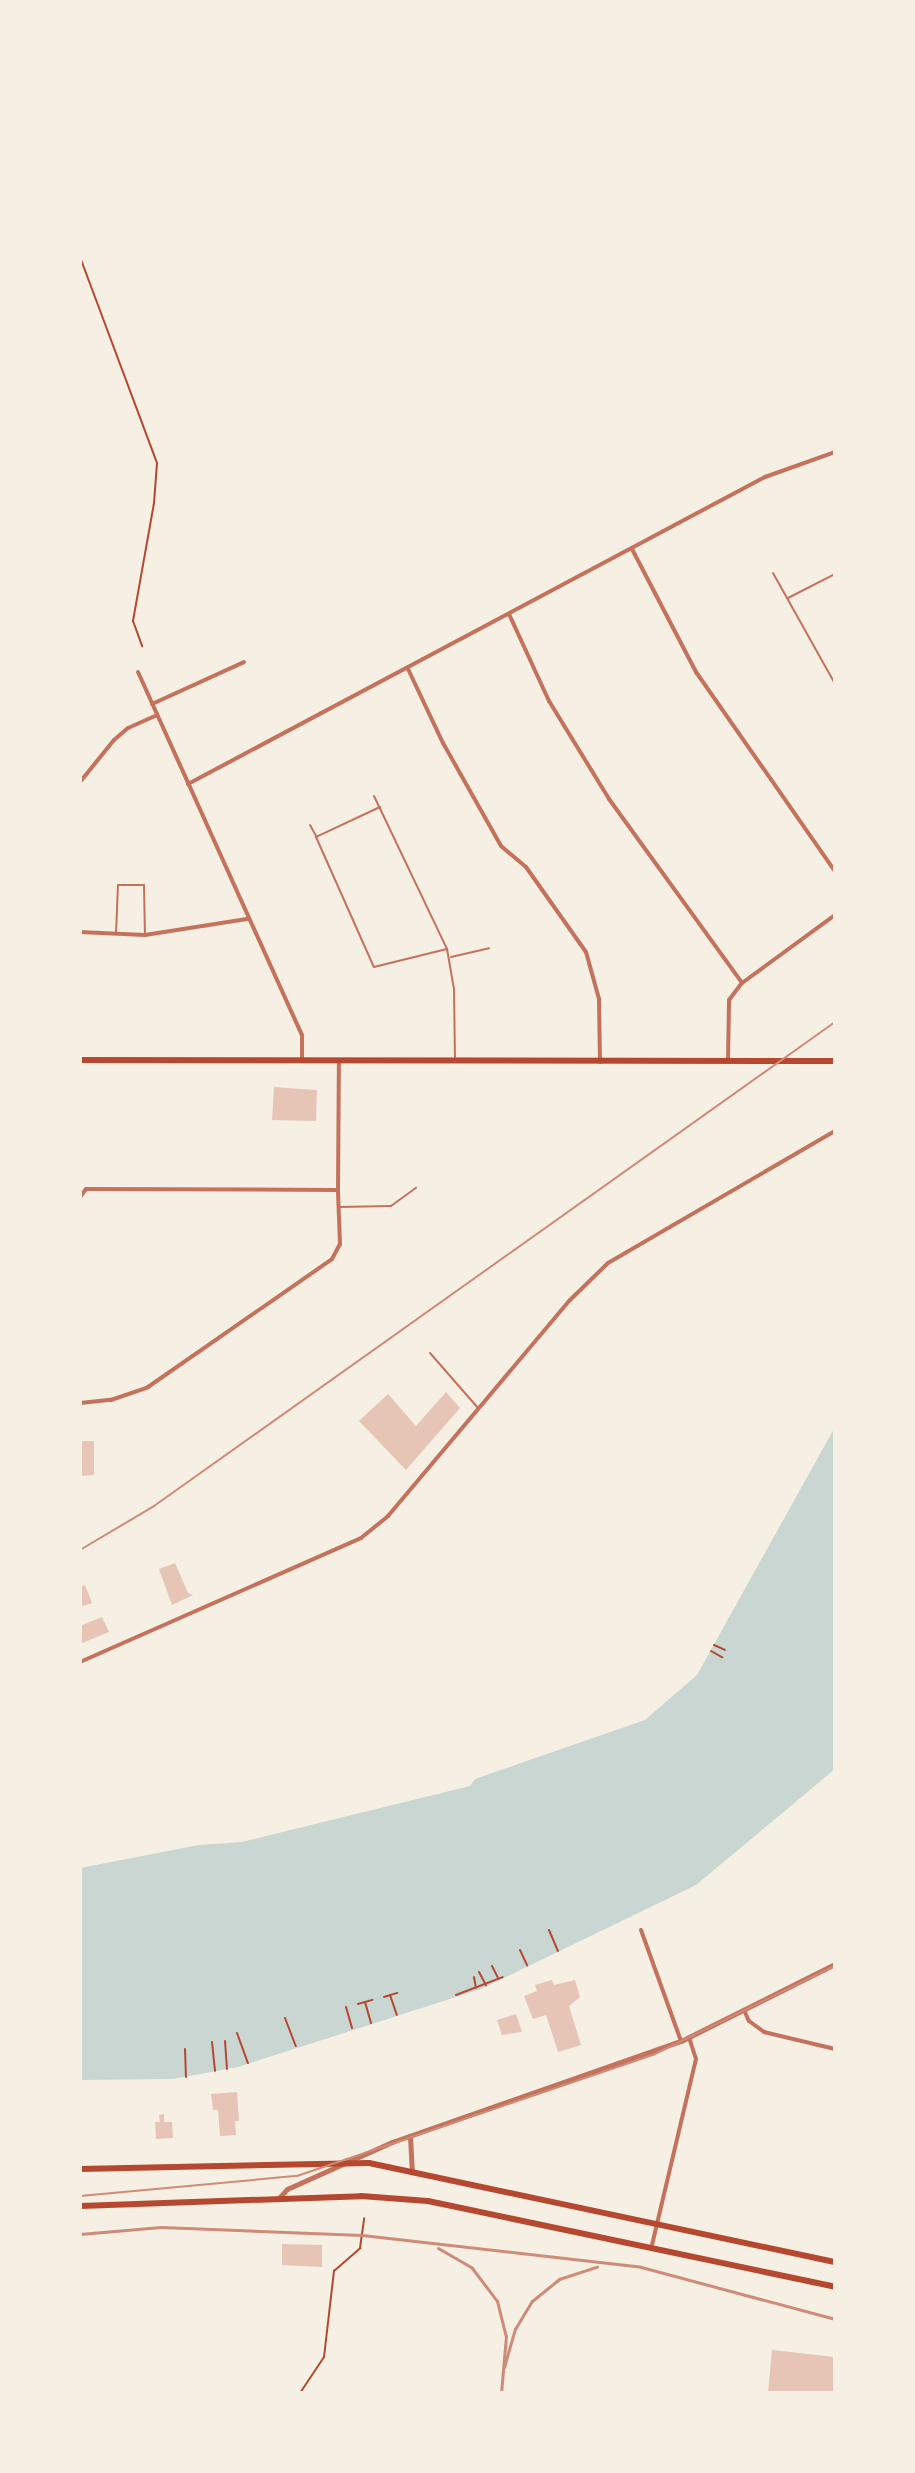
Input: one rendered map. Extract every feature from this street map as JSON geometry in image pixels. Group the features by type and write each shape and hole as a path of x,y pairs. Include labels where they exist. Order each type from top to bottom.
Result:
{"main road":[{"path":"80,1060 835,1061"},
{"path":"80,2169 349,2162 412,2171 835,2262"},
{"path":"80,2206 361,2196 428,2201 652,2245 835,2287"}],"street":[{"path":"188,784 765,477 835,452"},
{"path":"632,549 696,672 835,871"},
{"path":"509,614 549,701 609,799 742,983"},
{"path":"152,704 244,662"},
{"path":"408,669 443,743 501,846 526,867 586,952 599,999 600,1062"},
{"path":"138,672 302,1036 302,1061"},
{"path":"80,782 114,740 128,728 157,715"},
{"path":"728,1062 729,1000 742,983 835,915"},
{"path":"80,932 145,935 247,919"},
{"path":"80,1403 111,1400 148,1387 332,1259 340,1244 339,1061"},
{"path":"80,1662 361,1538 388,1516 570,1300 608,1263 835,1131"},
{"path":"80,1197 86,1189 338,1190"},
{"path":"641,1930 681,2041"},
{"path":"277,2200 287,2189 410,2136 681,2041 835,1964"},
{"path":"744,2010 749,2021 764,2032 835,2049"},
{"path":"652,2245 696,2059 689,2037"},
{"path":"410,2136 412,2171"}],"lane":[{"path":"773,573 835,684"},
{"path":"787,598 835,574"},
{"path":"374,796 447,949 454,989 455,1062"},
{"path":"316,837 380,807"},
{"path":"310,825 374,967 447,949"},
{"path":"116,936 118,885 144,885 145,935"},
{"path":"449,958 489,948"},
{"path":"338,1207 391,1206 416,1188"},
{"path":"430,1353 478,1409"}],"path":[{"path":"80,257 157,463 154,503 133,621 142,646"},
{"path":"714,1645 725,1650"},
{"path":"711,1651 722,1657"},
{"path":"549,1930 558,1951"},
{"path":"520,1950 527,1965"},
{"path":"456,1995 501,1978 492,1966"},
{"path":"479,1972 486,1986"},
{"path":"474,1977 477,1989"},
{"path":"384,1997 397,1993"},
{"path":"390,1995 397,2015"},
{"path":"358,2004 372,2000"},
{"path":"365,2002 371,2023"},
{"path":"346,2007 352,2028"},
{"path":"285,2018 296,2046"},
{"path":"237,2033 248,2063"},
{"path":"225,2041 227,2069"},
{"path":"212,2042 215,2071"},
{"path":"185,2049 186,2077"},
{"path":"300,2393 324,2357 334,2271 360,2248 364,2218"}],"shaded area":[{"path":"835,1427 835,1769 696,1885 481,1989 238,2067 173,2079 80,2080 80,1868 199,1845 242,1842 470,1786 475,1779 645,1720 697,1675"}],"building":[{"path":"274,1087 317,1090 316,1121 272,1120"},
{"path":"446,1392 460,1408 406,1470 359,1421 388,1394 416,1426"},
{"path":"80,1441 94,1441 94,1475 80,1476"},
{"path":"175,1563 188,1593 193,1595 172,1605 159,1569"},
{"path":"85,1585 92,1603 80,1607 80,1587"},
{"path":"102,1617 109,1632 80,1644 80,1626"},
{"path":"552,1980 554,1985 575,1980 580,1997 569,2006 581,2045 558,2052 546,2015 533,2019 524,1996 537,1991 535,1985"},
{"path":"516,2014 522,2032 502,2035 497,2020"},
{"path":"237,2092 239,2121 235,2121 236,2135 220,2136 218,2110 213,2110 211,2094"},
{"path":"164,2114 164,2122 172,2122 173,2138 156,2139 155,2122 160,2122 159,2115"},
{"path":"282,2244 322,2245 322,2267 282,2265"},
{"path":"772,2350 835,2357 835,2393 768,2393"}],"tram line":[{"path":"80,1550 154,1506 835,1022"},
{"path":"80,2196 297,2176 655,2054 835,1966"}],"railway":[{"path":"80,2234 161,2227 362,2235 641,2267 835,2319"},
{"path":"438,2248 472,2268 497,2301 506,2336 501,2393"},
{"path":"504,2367 515,2329 532,2301 559,2279 597,2267"}]}
